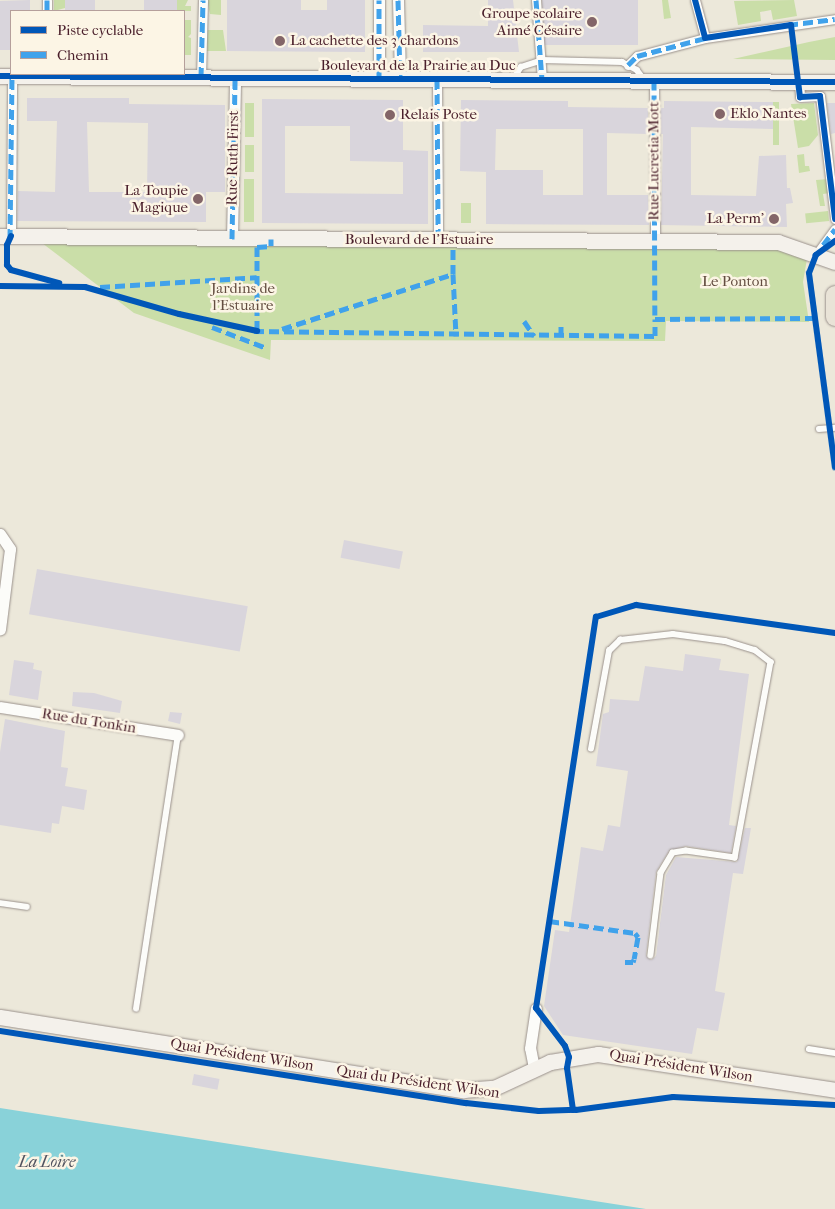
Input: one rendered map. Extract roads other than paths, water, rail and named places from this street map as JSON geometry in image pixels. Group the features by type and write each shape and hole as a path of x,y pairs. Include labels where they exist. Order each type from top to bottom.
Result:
{"main road":[{"name":"Boulevard de la Prairie au Duc","path":"6,76 835,82"},
{"name":"Boulevard de l'Estuaire","path":"5,236 778,242 835,262"},
{"path":"835,295 835,317"},
{"name":"Quai Président Wilson","path":"0,1016 447,1088 494,1088 534,1068 569,1057 606,1054 835,1090"}],"street":[{"path":"201,77 203,0"},
{"path":"379,0 379,78"},
{"path":"398,0 400,79"},
{"path":"536,0 542,80"},
{"path":"695,0 705,38"},
{"path":"628,65 637,56 705,38 835,19"},
{"path":"5,236 6,76"},
{"name":"Rue Ruth First","path":"232,239 235,78"},
{"path":"437,79 438,240"},
{"name":"Rue Lucretia Mott","path":"649,80 655,241"},
{"path":"799,81 800,97 820,96 835,219"},
{"path":"816,255 835,229"},
{"path":"0,629 10,549 1,535"},
{"name":"Rue du Tonkin","path":"0,707 178,735"},
{"path":"534,1068 530,1048 536,1008"}],"lane":[{"path":"513,79 521,67 542,60 618,61 640,72 649,80"},
{"path":"819,429 835,428"},
{"path":"590,749 609,651 620,640 673,634 726,641 755,650 771,662 736,858 686,851 673,853 660,873 651,955"},
{"path":"136,1009 178,735"},
{"path":"0,903 27,907"},
{"path":"809,1049 835,1053"}],"water":[{"name":"La Loire","path":"0,1108 479,1183 646,1209 0,1209"}],"place":[{"name":"Groupe scolaire Aimé Césaire","path":"592,22"},
{"name":"La cachette des 3 chardons","path":"280,41"},
{"name":"Eklo Nantes","path":"720,114"},
{"name":"Relais Poste","path":"390,115"},
{"name":"La Toupie Magique","path":"198,199"},
{"name":"La Perm'","path":"774,219"}],"park label":[{"name":"Le Ponton","path":"735,282"},
{"name":"Jardins de l'Estuaire","path":"243,296"}]}
